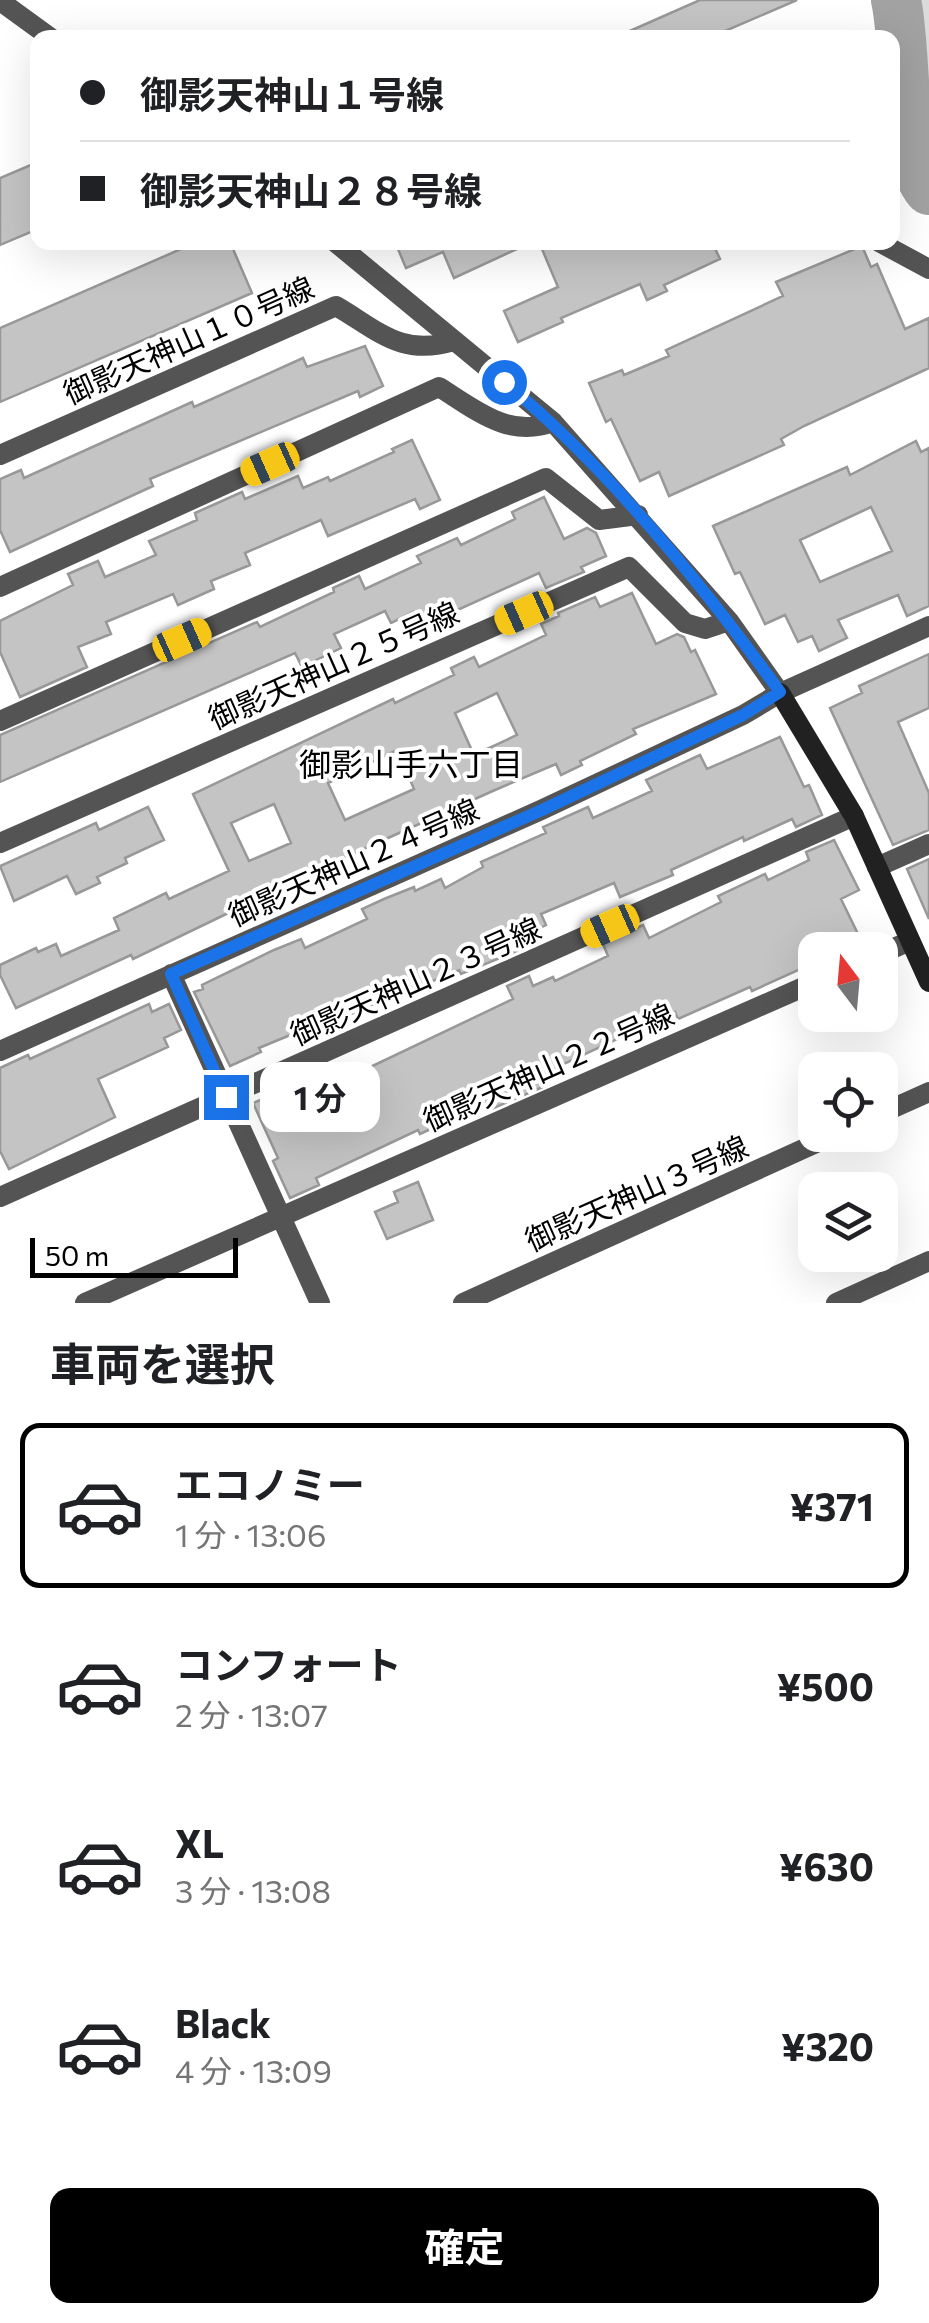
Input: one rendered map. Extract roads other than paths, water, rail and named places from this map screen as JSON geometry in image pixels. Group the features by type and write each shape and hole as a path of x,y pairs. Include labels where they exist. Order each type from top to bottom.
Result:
{"street":[{"path":"0,1 40,30"},
{"path":"347,250 553,422 730,621 780,692 854,816 929,982"},
{"path":"893,250 929,270"},
{"name":"御影天神山１０号線","path":"0,455 336,306 401,344 427,349 454,341"},
{"path":"0,587 439,388 501,425 534,430 553,422"},
{"path":"0,721 546,478 599,520 638,515"},
{"name":"御影天神山２５号線","path":"0,843 628,567 686,623 706,629 730,621"},
{"name":"御影天神山２４号線","path":"0,1052 558,802 743,715 780,692 929,626"},
{"name":"御影天神山２３号線","path":"0,1198 854,816"},
{"path":"877,867 929,844"},
{"path":"898,946 910,941"},
{"path":"171,974 320,1303"},
{"name":"御影天神山２２号線","path":"85,1303 798,989"},
{"path":"898,1106 929,1092"},
{"name":"御影天神山３号線","path":"463,1303 798,1151"},
{"path":"836,1303 929,1262"}],"waterway":[{"path":"896,0 900,30"},
{"path":"900,33 908,127 919,174 929,190"}],"district":[{"name":"御影山手六丁目","path":"411,763"}]}
